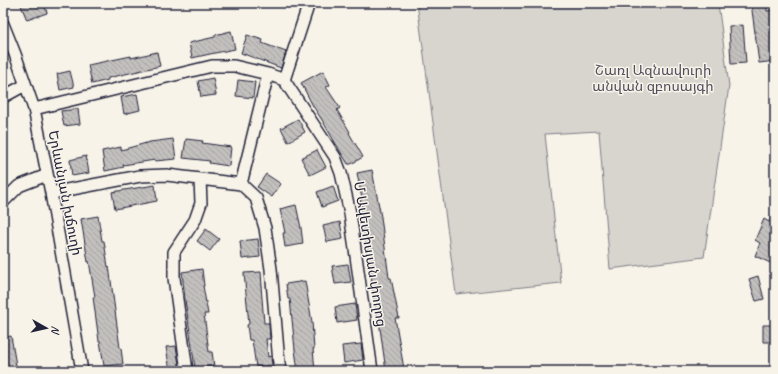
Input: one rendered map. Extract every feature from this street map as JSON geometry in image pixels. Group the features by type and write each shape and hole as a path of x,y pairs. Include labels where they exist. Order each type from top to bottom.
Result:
{"street":[{"path":"34,109 212,66 234,66 268,74 284,80 310,3"},
{"name":"Երևանյան խճուղի","path":"3,24 34,109 46,175 51,193 82,371"},
{"path":"240,184 268,74"},
{"name":"Մ Ավետիսյան փողոց","path":"284,80 335,158 341,174 350,213 372,371"},
{"path":"3,97 25,85"},
{"path":"3,202 19,186 46,175"},
{"path":"51,193 140,176 167,175 240,184 256,198 266,228 280,371"},
{"path":"187,371 174,278 174,252 195,220 201,202 200,179"}],"green space":[{"name":"Շառլ Ազնավուրի անվան զբոսայգի","path":"417,3 718,3 729,86 704,257 610,269 599,131 545,134 561,283 456,294"}],"building":[{"path":"20,3 44,3 47,13 27,20"},
{"path":"751,3 767,3 767,11 775,10 775,61 759,63"},
{"path":"743,25 746,63 731,64 729,26"},
{"path":"231,31 235,49 192,58 189,43 215,37 215,35"},
{"path":"247,35 263,40 262,43 286,52 281,68 241,53"},
{"path":"157,52 160,66 108,78 108,80 92,84 88,65"},
{"path":"70,71 74,87 60,90 57,74"},
{"path":"323,71 330,85 326,87 340,108 337,110 363,157 351,164 348,164 301,83"},
{"path":"213,78 216,95 201,97 198,81"},
{"path":"238,80 255,82 253,98 236,96"},
{"path":"137,94 140,110 124,114 121,97"},
{"path":"78,109 80,124 64,126 61,111"},
{"path":"298,119 305,132 288,142 281,128"},
{"path":"173,139 176,159 155,160 123,165 124,167 105,171 102,151 121,147 121,150 150,142"},
{"path":"186,139 231,147 229,166 209,163 210,161 183,158"},
{"path":"317,150 326,167 310,175 301,158"},
{"path":"86,156 89,173 72,176 70,160"},
{"path":"372,170 381,217 389,278 391,278 399,318 395,318 404,369 392,371 386,371 363,228 360,199 362,199 357,173"},
{"path":"266,174 281,184 272,197 257,187"},
{"path":"155,185 157,201 115,209 112,192"},
{"path":"333,186 338,201 322,207 317,192"},
{"path":"296,205 303,244 285,247 283,233 285,233 280,209"},
{"path":"775,209 775,265 755,256 760,243 755,240 764,219 769,222"},
{"path":"98,216 102,241 104,241 108,267 109,266 123,364 104,366 93,297 95,297 81,219"},
{"path":"340,222 343,239 327,242 323,226"},
{"path":"206,229 219,239 210,251 197,241"},
{"path":"258,239 260,257 242,259 240,241"},
{"path":"348,264 351,282 335,284 332,266"},
{"path":"202,269 203,286 208,314 204,314 209,352 212,352 214,366 195,368 182,272"},
{"path":"261,272 264,323 269,323 270,339 266,339 268,357 271,356 272,365 256,367 252,340 249,340 247,325 249,324 244,273"},
{"path":"758,276 764,299 756,301 749,279"},
{"path":"305,281 312,322 315,371 298,371 290,299 288,299 286,284"},
{"path":"355,304 357,320 337,323 335,307"},
{"path":"763,325 775,325 775,342 763,342"},
{"path":"11,336 17,371 3,371 3,338"},
{"path":"361,344 363,360 344,363 342,346"},
{"path":"176,346 180,371 170,371 166,347"}]}
